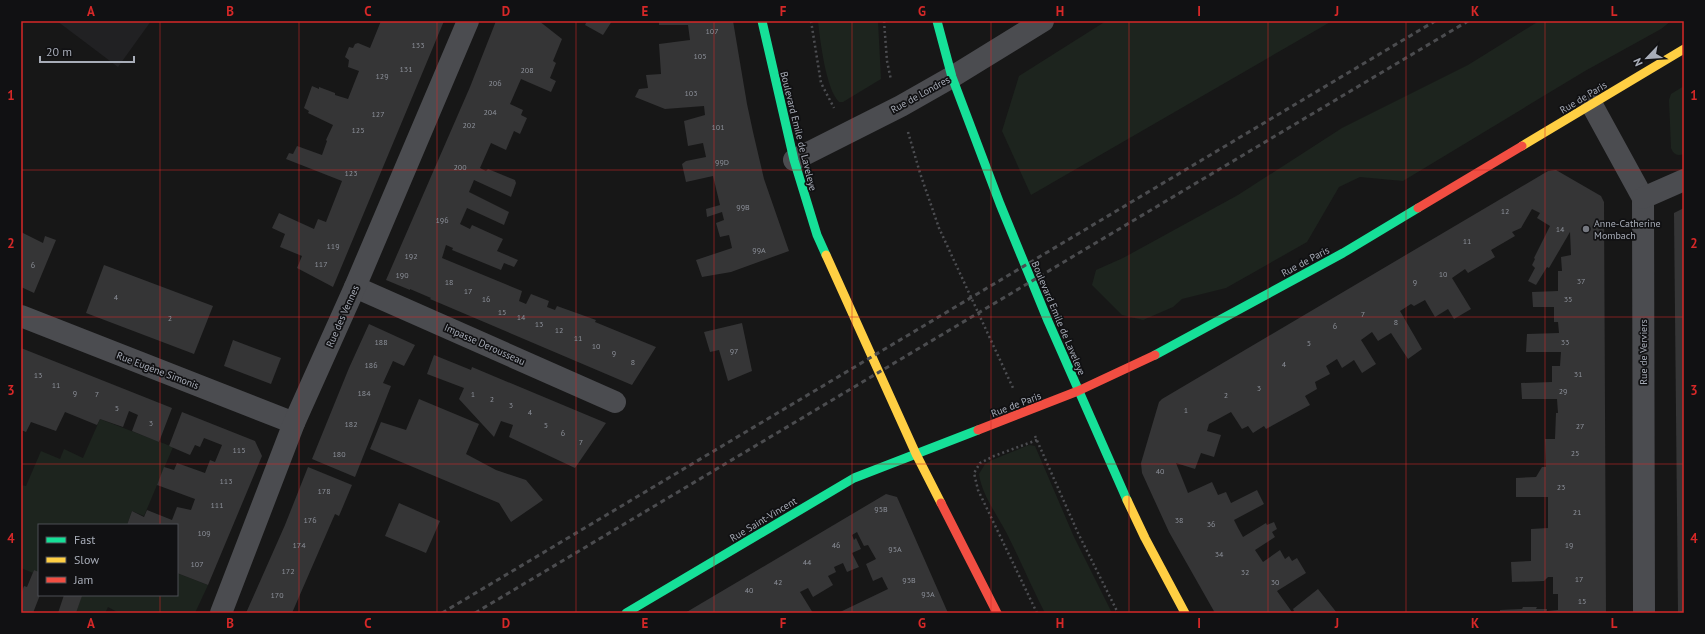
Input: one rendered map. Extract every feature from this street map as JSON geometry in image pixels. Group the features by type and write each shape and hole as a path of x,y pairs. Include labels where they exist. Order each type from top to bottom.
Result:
{"street":[{"name":"Rue des Vennes","path":"221,613 294,424 355,287 468,21"},
{"name":"Boulevard Emile de Laveleye","path":"762,21 794,160 817,235 843,296 916,454 997,613"},
{"name":"Boulevard Emile de Laveleye","path":"937,21 952,77 1003,211 1078,391 1145,538 1184,613"},
{"name":"Rue de Londres","path":"794,160 901,106 952,77 1043,21"},
{"name":"Rue de Paris","path":"916,454 1078,391 1144,361 1343,253 1684,49"},
{"name":"Rue de Verviers","path":"1592,105 1643,198 1644,613"},
{"path":"1643,198 1684,180"},
{"name":"Impasse Derousseau","path":"355,287 615,402"},
{"name":"Rue Eugène Simonis","path":"21,316 294,424"},
{"name":"Rue Saint-Vincent","path":"626,613 854,478 916,454"}],"path":[{"path":"811,21 821,83 835,110 840,108"},
{"path":"884,21 887,61 891,80 901,106 920,173 939,228 1078,532 1118,613"},
{"path":"886,83 891,80"},
{"path":"1037,440 994,456 980,463 974,473 978,490 1037,613"}],"shaded area":[{"path":"57,21 151,21 118,67"},
{"path":"818,21 878,21 881,79 843,102 839,102 834,96 827,76"},
{"path":"1106,21 1332,21 1031,195 1002,131 1019,76"},
{"path":"1539,21 1671,21 1661,29 1585,71 1403,181 1360,177 1339,187 1307,242 1226,288 1182,299 1173,307 1143,320 1122,315 1092,285 1096,270 1123,258 1238,195 1342,128 1468,65"},
{"path":"1684,86 1684,154 1678,155 1673,152 1671,148 1669,100 1671,94"},
{"path":"100,419 173,447 144,516 132,511 127,524 38,524 38,572 34,570 33,573 21,568 21,485 26,486 41,451 60,459 64,449 83,458"},
{"path":"1029,445 1035,446 1074,537 1112,613 1045,613 1006,532 986,497 979,474 985,464"},
{"path":"178,573 208,585 195,613 119,613 108,607 105,613 76,613 82,596 178,596"}],"building":[{"path":"381,21 444,21 333,287 297,268 302,256 280,247 285,234 272,228 279,213 314,229 318,219 326,222 342,181 286,159 289,153 293,154 297,146 322,155 327,141 326,140 333,125 308,113 309,111 304,108 312,86 319,89 319,87 335,93 335,95 348,99 359,71 348,67 349,60 345,57 349,47 353,48 355,44 358,43 370,48"},
{"path":"496,21 539,21 562,39 553,61 556,63 550,78 556,81 551,92 521,79 510,104 523,110 521,115 527,118 520,134 514,131 506,150 491,143 480,168 486,171 488,169 515,180 516,183 511,197 474,180 469,192 509,212 504,225 467,208 460,224 470,229 472,225 503,239 497,251 518,260 514,267 504,263 501,270 452,250 453,248 446,245 442,258 522,291 519,301 526,304 531,294 549,301 547,307 555,310 557,306 596,320 595,322 656,347 632,385 386,280 470,87"},
{"path":"587,21 612,21 603,35 585,25"},
{"path":"659,21 733,21 747,104 764,179 789,251 731,272 702,277 696,260 732,248 729,235 720,237 716,223 724,220 722,212 707,217 706,209 720,205 713,176 686,182 682,164 686,161 706,157 703,143 688,146 684,121 705,115 704,106 665,109 635,97 639,89 648,88 646,75 661,74 659,44 690,40 688,25 659,25"},
{"path":"1556,170 1601,196 1604,202 1606,613 1500,613 1500,610 1522,609 1523,607 1537,607 1536,609 1547,609 1547,611 1558,610 1558,594 1553,594 1553,577 1548,577 1544,581 1512,582 1511,562 1531,561 1531,529 1548,528 1548,497 1516,497 1516,478 1536,477 1542,467 1546,467 1545,439 1555,439 1556,413 1558,413 1557,399 1522,399 1521,383 1552,382 1552,366 1560,366 1561,352 1526,352 1527,334 1559,333 1558,322 1554,322 1554,307 1533,307 1532,292 1558,291 1558,271 1562,271 1561,257 1571,255 1570,232 1549,268 1547,267 1536,285 1528,281 1535,268 1532,265 1535,259 1534,258 1550,226 1537,218 1540,213 1532,209 1521,228 1512,232 1515,236 1491,250 1495,257 1468,273 1465,269 1452,278 1471,309 1454,319 1448,309 1435,317 1425,300 1414,306 1411,304 1400,311 1422,349 1408,359 1391,333 1378,341 1372,332 1361,340 1376,364 1362,373 1354,360 1342,368 1337,359 1326,366 1330,374 1315,382 1317,389 1305,396 1310,405 1266,429 1264,426 1253,433 1248,426 1242,429 1231,412 1209,424 1207,431 1221,435 1214,457 1201,453 1195,469 1176,463 1188,493 1212,482 1218,495 1226,492 1231,503 1257,490 1264,504 1234,520 1243,537 1266,523 1267,525 1274,522 1277,529 1272,532 1275,537 1255,550 1263,562 1280,550 1285,559 1289,556 1292,561 1297,558 1306,573 1277,591 1292,612 1294,611 1293,609 1318,589 1337,613 1215,613 1169,532 1142,473 1141,463 1159,402 1548,171"},
{"path":"1684,208 1684,613 1678,613 1674,213"},
{"path":"21,232 43,243 45,236 56,240 34,293 21,287"},
{"path":"104,265 213,306 194,354 86,313"},
{"path":"742,323 752,371 728,381 719,350 710,352 704,332"},
{"path":"369,324 415,345 404,366 393,361 383,383 391,386 355,477 312,459 349,368"},
{"path":"233,340 281,358 271,384 224,366"},
{"path":"21,348 172,408 159,442 132,431 138,415 129,411 123,427 100,419 97,425 65,412 56,431 31,422 26,432 21,430"},
{"path":"434,355 471,370 472,367 606,423 575,468 509,437 513,425 501,421 494,437 459,399 464,388 427,374"},
{"path":"419,399 479,424 466,454 496,470 526,480 543,500 511,522 499,503 370,449 381,422 406,430"},
{"path":"182,412 255,441 262,456 208,585 178,573 178,524 127,524 132,511 144,517 147,510 172,520 177,507 191,510 195,499 157,485 164,467 174,470 177,463 205,473 210,460 215,462 222,445 204,438 200,447 195,445 190,455 169,446"},
{"path":"308,467 352,485 339,516 335,514 292,613 246,613 285,525"},
{"path":"886,494 897,497 948,613 838,613 888,589 882,577 873,581 866,564 876,559 868,545 864,546 857,532 852,535 854,540 856,538 861,549 852,553 859,567 847,572 843,563 834,567 836,572 828,576 833,585 813,597 808,588 800,592 813,613 685,613"},
{"path":"399,503 440,521 426,553 385,536"},
{"path":"34,570 38,572 38,596 40,596 33,613 21,613 21,594 24,586 27,587"},
{"path":"64,596 82,596 76,613 58,613"}],"railway":[{"path":"442,613 1435,21"},
{"path":"475,613 1468,21"}],"traffic: fast":[{"path":"762,21 794,160 817,235 826,255"},
{"path":"937,21 952,77 1000,204 1048,321 1127,500"},
{"path":"1155,355 1343,253 1418,208"},
{"path":"626,613 854,478 978,430"}],"traffic: slow":[{"path":"1522,146 1684,49"},
{"path":"826,255 916,454 941,503"},
{"path":"1127,500 1145,538 1185,613"}],"traffic: jam":[{"path":"1418,208 1522,146"},
{"path":"978,430 1078,391 1155,355"},
{"path":"941,503 997,613"}],"place":[{"name":"Anne-Catherine Mombach","path":"1586,229"}]}
